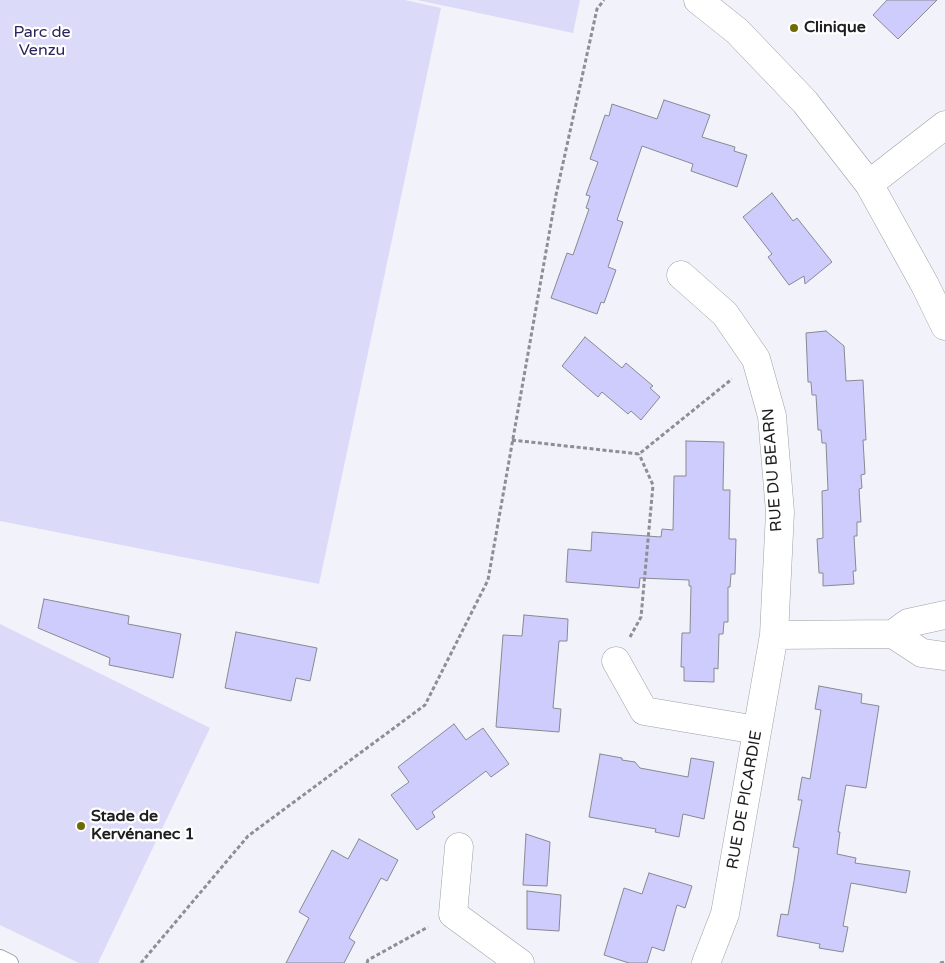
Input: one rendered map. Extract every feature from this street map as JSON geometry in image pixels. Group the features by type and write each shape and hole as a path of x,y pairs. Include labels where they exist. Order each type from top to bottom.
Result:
{"street":[{"path":"698,0 737,31 805,102 869,184 925,285 945,326"},
{"path":"869,184 945,126"},
{"name":"RUE DU BEARN","path":"681,276 725,314 756,359 772,416 779,502 774,635"},
{"path":"893,634 908,623 945,615"},
{"path":"774,635 893,634 922,653 945,656"},
{"name":"RUE DE PICARDIE","path":"706,963 725,914 774,635"},
{"path":"616,660 644,711 757,730"},
{"path":"459,847 453,914 520,963"}],"lane":[{"path":"0,958 10,963"}],"path":[{"path":"142,963 248,836 425,705 488,580 556,195 597,9 604,0"},
{"path":"512,440 639,454 756,359"},
{"path":"616,660 641,617 653,485 639,454"},
{"path":"367,963 368,960 453,914"},
{"path":"940,963 945,962"}],"green space":[{"name":"Parc de Venzu","path":"0,0 405,0 441,8 319,584 0,521"},
{"path":"417,0 580,0 573,33"},
{"name":"Stade de Kervénanec 1","path":"0,624 210,728 98,963 79,963 0,925"}],"building":[{"path":"887,0 937,0 898,39 873,15"},
{"path":"664,100 710,115 702,137 735,147 734,151 747,155 737,187 691,171 693,164 642,146 617,220 623,222 608,267 616,270 604,303 601,302 597,314 551,298 567,253 573,255 589,209 586,208 590,196 586,195 598,162 590,159 605,115 609,116 612,104 657,119"},
{"path":"772,193 793,221 797,218 832,262 805,284 804,276 789,285 768,257 772,254 743,217"},
{"path":"826,331 844,346 846,381 863,380 866,440 863,440 865,474 861,475 862,488 859,489 861,522 857,522 857,536 854,536 856,571 853,571 854,584 823,586 823,573 819,573 817,539 823,538 822,491 828,490 826,443 822,443 821,430 818,430 816,395 812,395 811,382 808,382 806,333"},
{"path":"585,337 622,368 626,363 653,386 650,388 660,397 641,420 631,411 628,414 602,392 598,397 562,366"},
{"path":"686,441 724,442 723,490 730,490 729,539 736,539 735,574 731,574 730,587 728,587 728,622 724,622 723,634 719,634 718,669 714,668 714,682 684,681 684,667 681,667 682,633 690,633 691,586 689,586 689,580 640,578 639,588 566,582 568,549 591,551 592,532 661,537 662,529 673,530 674,476 686,476"},
{"path":"44,599 129,616 128,624 181,634 173,678 109,665 110,658 38,628"},
{"path":"524,615 568,619 567,641 559,641 553,708 561,709 559,732 496,727 503,635 522,636"},
{"path":"236,632 317,648 310,681 296,678 291,701 225,688"},
{"path":"819,686 862,694 861,703 879,706 866,788 846,785 838,832 840,832 837,854 856,858 855,863 910,871 906,893 851,883 843,926 848,927 843,952 819,948 820,944 777,936 781,914 788,915 794,881 799,848 793,847 802,800 798,800 802,777 810,779 821,710 815,709"},
{"path":"454,724 466,740 483,728 509,764 491,777 486,771 432,812 435,817 417,830 391,795 409,782 398,767"},
{"path":"600,754 635,762 640,768 688,777 691,758 714,762 704,819 683,814 679,837 655,832 656,829 589,817"},
{"path":"526,834 550,842 547,886 523,885"},
{"path":"359,839 398,860 387,881 381,878 349,938 355,942 344,963 286,963 309,918 299,912 332,850 348,859"},
{"path":"649,873 692,886 685,908 677,905 664,951 652,947 647,963 629,963 604,955 624,888 642,894"},
{"path":"527,891 561,895 559,931 527,929"}],"place":[{"name":"Clinique","path":"794,28"},
{"name":"Stade de Kervénanec 1","path":"81,826"}]}
